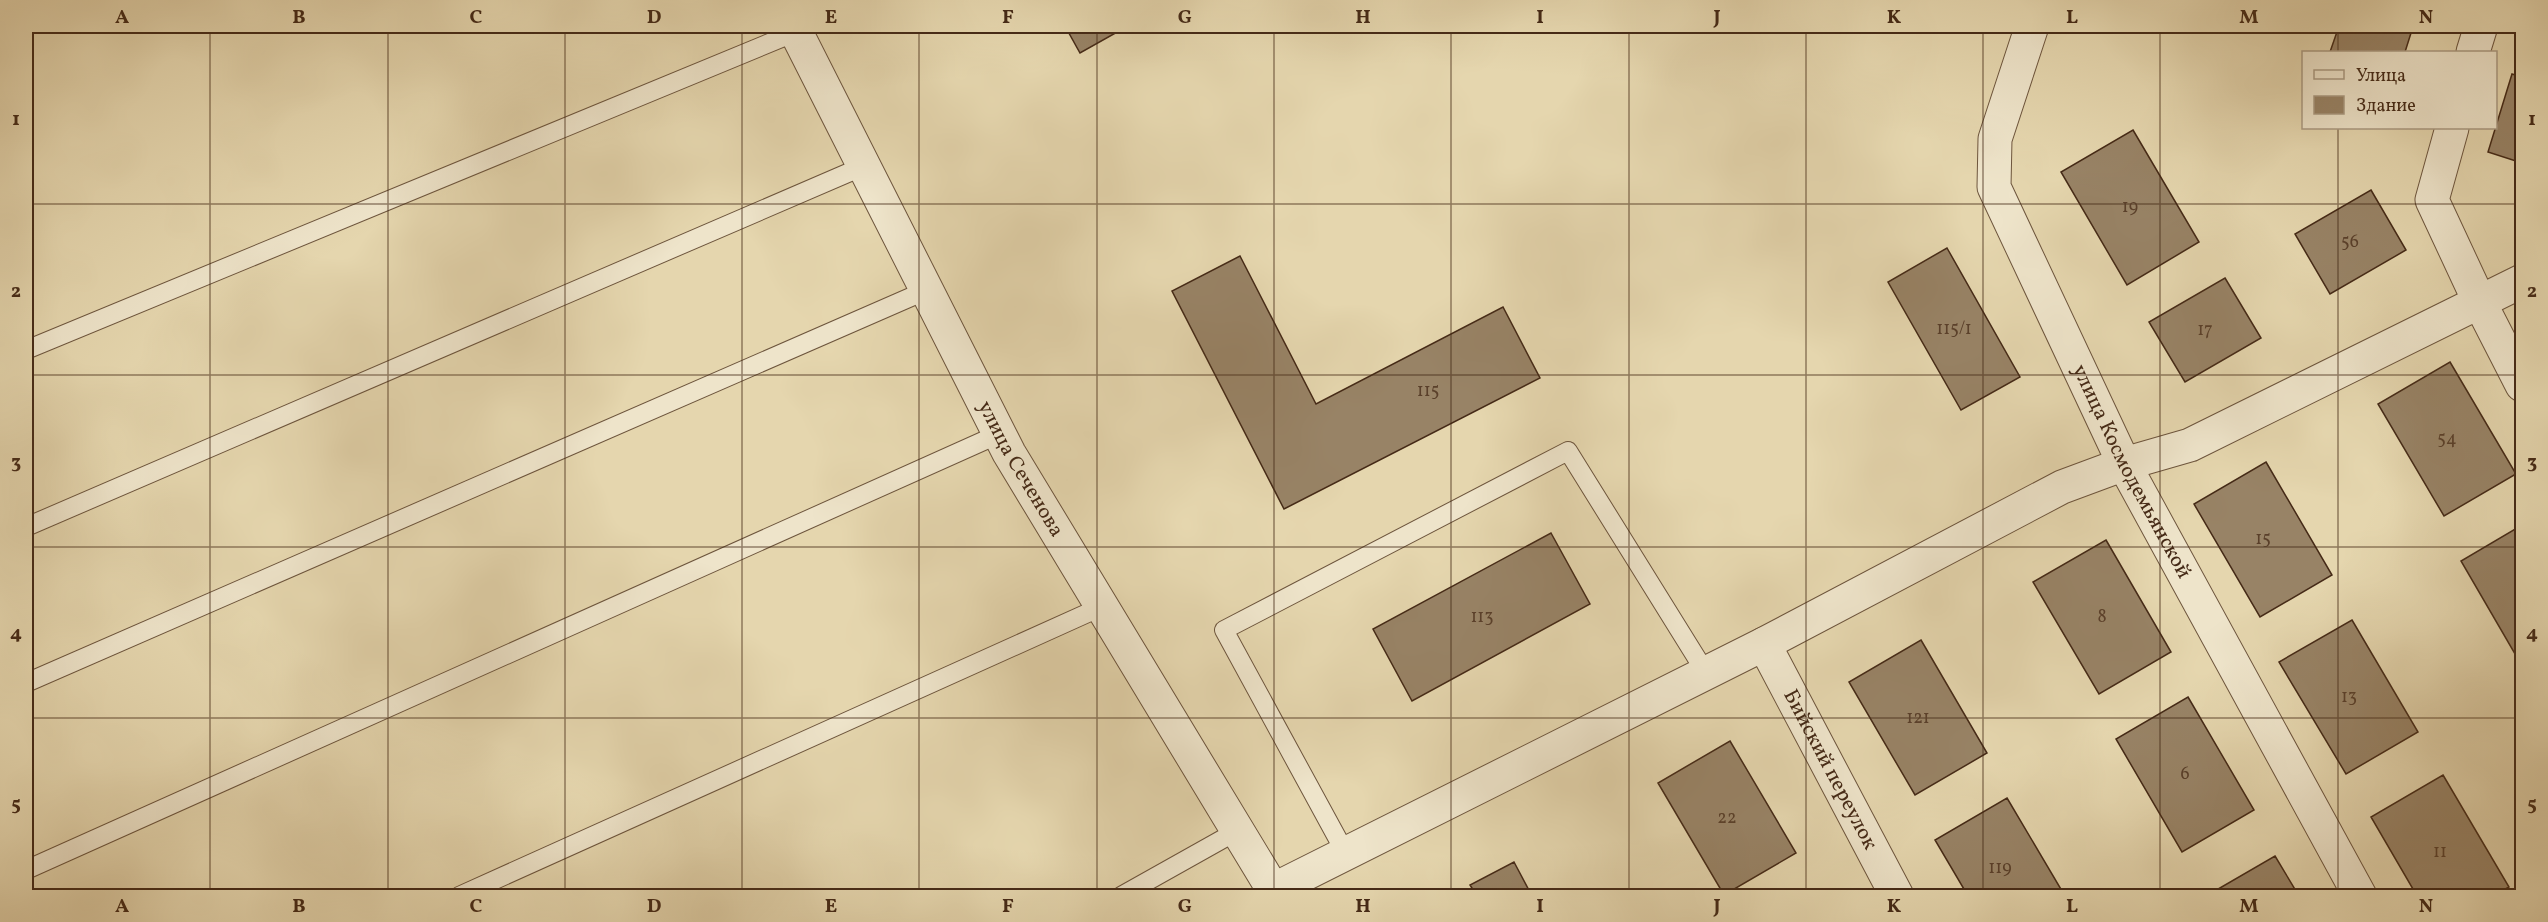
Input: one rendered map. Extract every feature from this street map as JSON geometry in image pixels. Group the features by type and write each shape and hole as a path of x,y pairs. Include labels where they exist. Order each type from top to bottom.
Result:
{"street":[{"name":"улица Космодемьянской","path":"2032,26 1995,139 1994,187 2124,464 2360,897"},
{"path":"2474,51 2481,26"},
{"name":"улица Сеченова","path":"794,29 999,434 1275,893"},
{"path":"2452,129 2432,200 2480,303 2523,385"},
{"path":"1275,893 1346,854 1764,644 2062,487 2124,464 2190,445 2523,281"},
{"name":"Бийский переулок","path":"1764,644 1898,897"}],"lane":[{"path":"26,350 794,29"},
{"path":"26,527 864,166"},
{"path":"26,683 927,290"},
{"path":"26,870 999,434"},
{"path":"1346,854 1224,630 1568,451 1706,673"},
{"path":"459,897 1101,607"},
{"path":"1121,897 1237,831"}],"building":[{"path":"1065,26 1128,26 1080,53"},
{"path":"2339,26 2385,26 2411,33 2405,51 2330,51"},
{"path":"2512,74 2522,77 2522,163 2488,152 2497,129"},
{"path":"2133,130 2199,242 2127,285 2061,172"},
{"path":"2371,190 2406,250 2330,294 2295,234"},
{"path":"1947,248 2020,377 1961,410 1888,282"},
{"path":"1240,256 1316,404 1503,307 1540,378 1284,509 1172,291"},
{"path":"2225,278 2261,338 2185,382 2149,322"},
{"path":"2450,362 2516,474 2444,516 2378,404"},
{"path":"2266,462 2332,575 2260,617 2194,504"},
{"path":"2522,525 2522,666 2461,561"},
{"path":"1551,533 1590,604 1412,701 1373,629"},
{"path":"2106,540 2171,652 2099,694 2033,582"},
{"path":"2352,620 2418,732 2346,774 2279,662"},
{"path":"1921,640 1987,753 1915,795 1849,682"},
{"path":"2188,697 2254,810 2182,852 2116,739"},
{"path":"1730,741 1796,853 1724,895 1658,783"},
{"path":"2443,775 2509,887 2493,896 2417,896 2371,817"},
{"path":"2007,798 2065,896 1968,896 1935,840"},
{"path":"2275,856 2299,896 2206,896"},
{"path":"1514,862 1532,896 1477,896 1470,885"}]}
